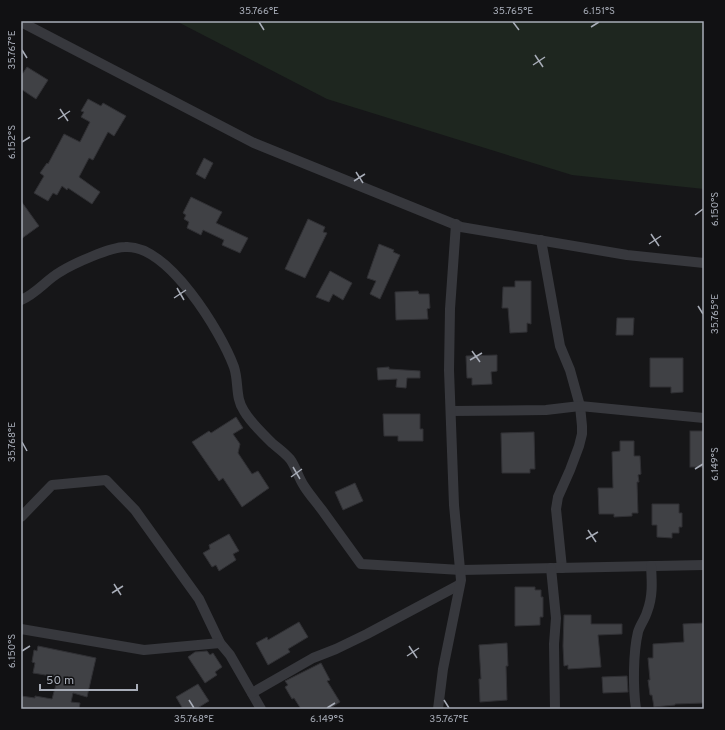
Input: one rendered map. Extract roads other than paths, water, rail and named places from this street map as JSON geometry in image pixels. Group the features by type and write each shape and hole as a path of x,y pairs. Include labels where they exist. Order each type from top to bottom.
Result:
{"street":[{"path":"21,22 254,143 461,226 627,255 704,263"},
{"path":"438,709 443,669 461,580 461,570 457,548 449,370 450,309 456,224"},
{"path":"541,240 560,346 570,370 580,406 582,434 570,470 558,497 556,509 562,568"},
{"path":"21,300 30,296 61,272 106,251 126,246 147,251 154,255 183,283 200,304 223,344 235,369 239,404 243,411 264,435 291,460 304,486 362,564 461,570 704,565"},
{"path":"451,411 546,410 580,406 704,418"},
{"path":"21,517 52,485 106,480 135,510 199,599 220,643 230,655 261,709"},
{"path":"636,709 635,670 637,643 639,631 647,612 652,593 651,566"},
{"path":"551,568 556,618 554,644 555,709"},
{"path":"252,693 313,658 367,634 459,585"},
{"path":"21,629 144,650 220,643"}]}
